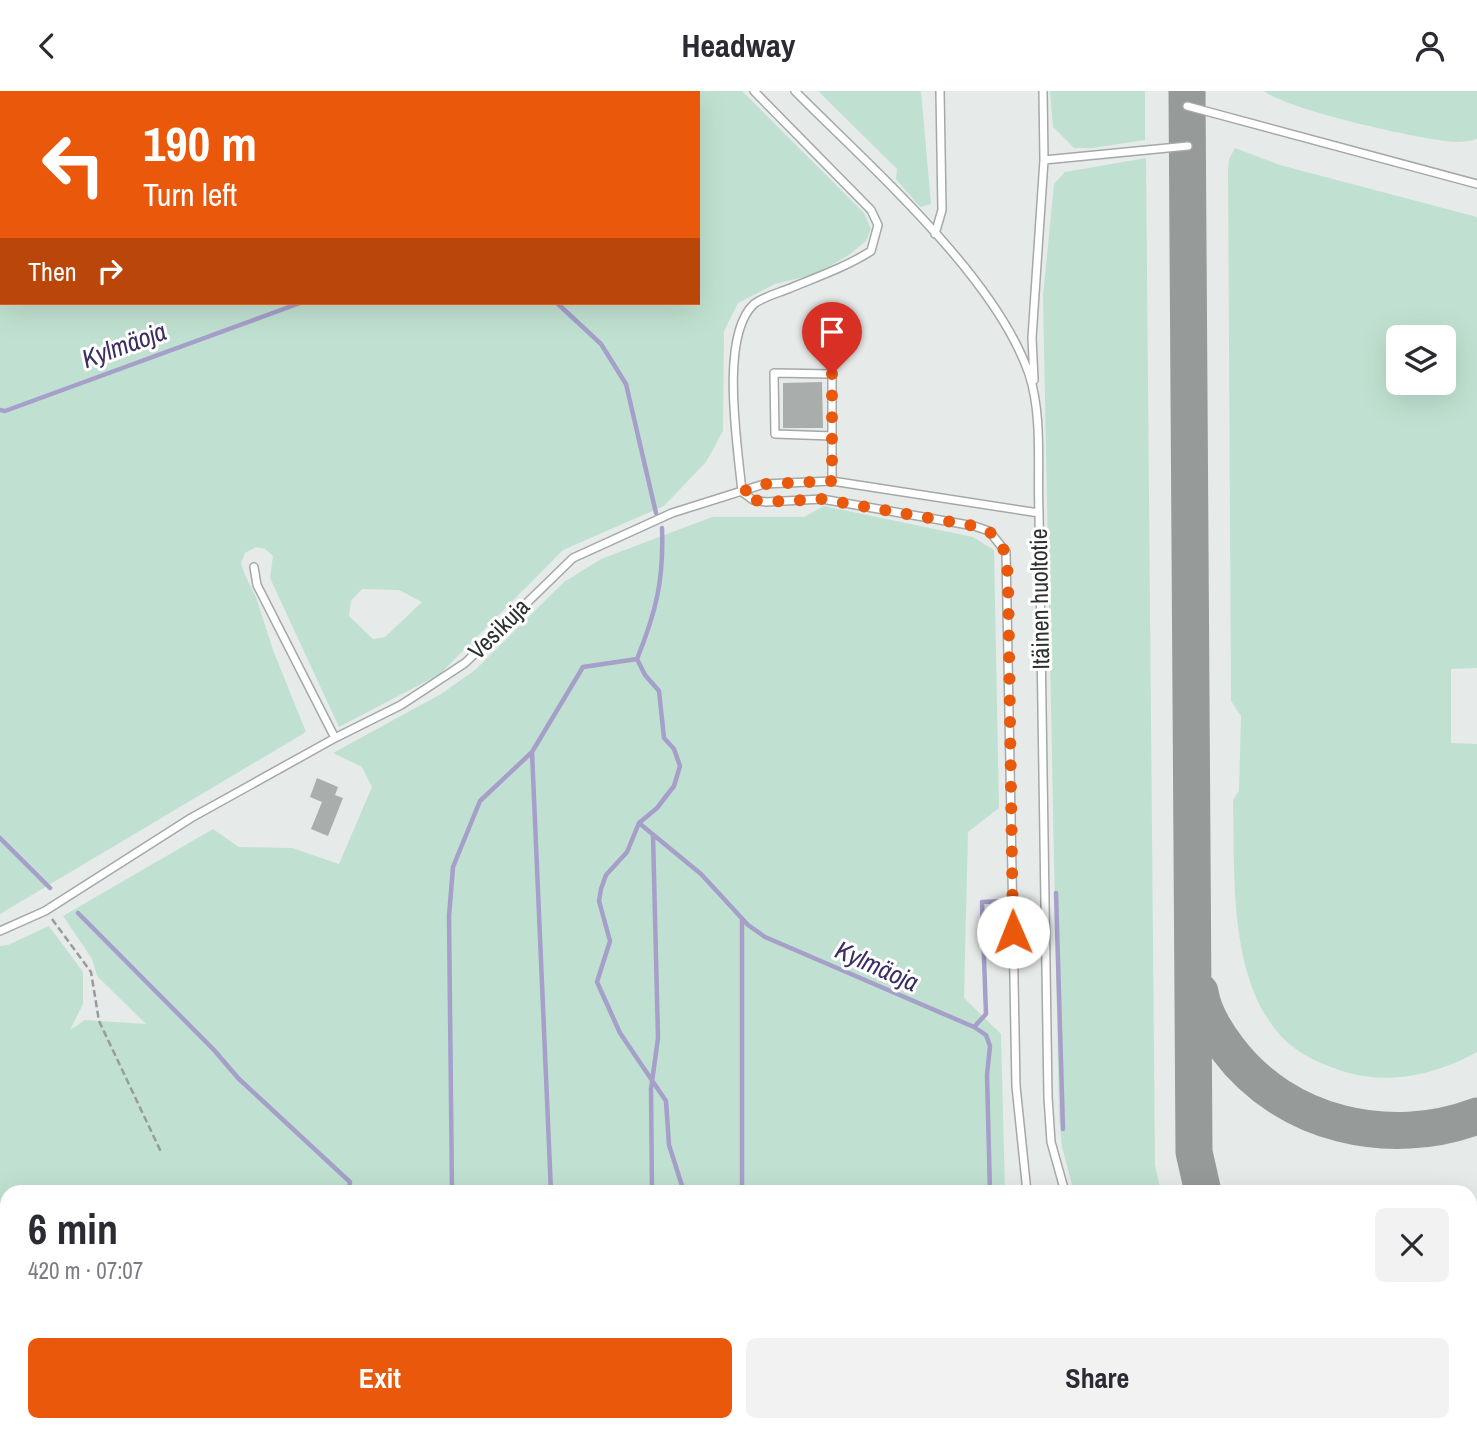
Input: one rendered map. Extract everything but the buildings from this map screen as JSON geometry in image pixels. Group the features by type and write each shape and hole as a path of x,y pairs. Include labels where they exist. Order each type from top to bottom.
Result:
{"lane":[{"path":"754,91 871,210 878,225 872,251 854,262 761,300 754,304 745,317 735,339 733,370 742,492 753,500 766,502 822,499 974,526 989,531 1006,552 1016,1086 1026,1185"},
{"name":"Itäinen huoltotie","path":"795,91 935,234 1003,320 1030,376 1036,418 1039,513 1048,1097 1051,1142 1063,1185"},
{"path":"935,234 942,210 940,91"},
{"path":"1036,418 1032,338 1044,160 1043,91"},
{"path":"1187,106 1477,184"},
{"path":"1044,160 1188,146"},
{"path":"832,436 775,434 775,373 832,374 832,436 832,481"},
{"name":"Vesikuja","path":"0,931 45,911 191,818 335,738 401,705 465,663 573,558 672,513 764,484 832,481 1039,513"},
{"path":"254,567 257,585 335,738"}],"path":[{"path":"45,911 91,972 99,1021 162,1154"}],"green space":[{"path":"700,91 742,91 864,213 871,229 866,241 849,255 816,274 775,284 738,303 724,331 723,431 706,462 664,506 563,550 440,674 339,727 270,578 273,556 265,549 256,547 245,553 241,563 245,575 256,597 273,650 306,732 0,914 0,305 700,305","holes":["362,589 399,590 422,602 385,637 373,639 349,616 351,601"]},
{"path":"818,91 921,91 931,204 920,207 896,179 897,169"},
{"path":"1050,91 1145,91 1145,140 1093,148 1074,148 1053,127"},
{"path":"1264,91 1477,91 1477,139 1449,142 1379,128 1297,106"},
{"path":"1235,148 1280,165 1477,217 1477,668 1451,669 1451,743 1477,744 1477,1052 1447,1066 1415,1075 1382,1078 1349,1073 1303,1054 1280,1035 1263,1011 1251,984 1243,954 1235,891 1233,800 1239,791 1241,716 1231,701 1229,159"},
{"path":"1146,158 1155,1165 1159,1185 1072,1185 1062,1147 1059,1116 1043,296 1054,184 1065,172"},
{"path":"824,506 973,537 994,550 999,808 968,832 964,998 1001,1034 1005,1185 0,1185 0,946 49,926 83,972 83,1004 70,1030 85,1020 146,1024 97,976 92,959 63,916 213,829 239,847 292,848 339,864 372,787 362,767 333,753 441,694 475,670 564,582 601,559 712,517 804,517"}],"waterway":[{"name":"Kylmäoja","path":"0,410 5,411 295,305"},
{"name":"Kylmäoja","path":"559,305 601,344 626,384 656,513"},
{"name":"Kylmäoja","path":"662,528 662,564 657,595 637,659 645,675 659,691 664,738 674,749 680,766 674,786 657,808 639,823 627,852 606,875 599,901 610,941 597,982 620,1033 666,1101 669,1145 682,1185"},
{"path":"551,1185 532,752 583,667 637,659"},
{"path":"452,1185 449,916 453,867 480,801 532,752"},
{"name":"Kylmäoja","path":"639,823 701,874 748,925 765,937 974,1027 986,1035 990,1046 987,1075 990,1185"},
{"path":"652,1185 651,1089 658,1038 653,835"},
{"name":"Kylmäoja","path":"0,838 50,888"},
{"path":"1056,893 1063,1129"},
{"path":"974,1027 986,1014 982,902 1005,901"},
{"path":"78,913 214,1050 238,1078 350,1182 350,1185"},
{"path":"742,920 742,1185"}],"taxiway":[{"path":"1187,91 1194,1152 1201,1185"},
{"path":"1200,992 1214,1029 1251,1075 1279,1096 1309,1112 1341,1123 1375,1129 1409,1130 1443,1126 1477,1116"}],"route":[{"path":"832,374 832,481 764,484 742,492 753,500 766,502 822,499 974,526 989,531 998,538 1006,552 1008,576 1013,932"}]}
